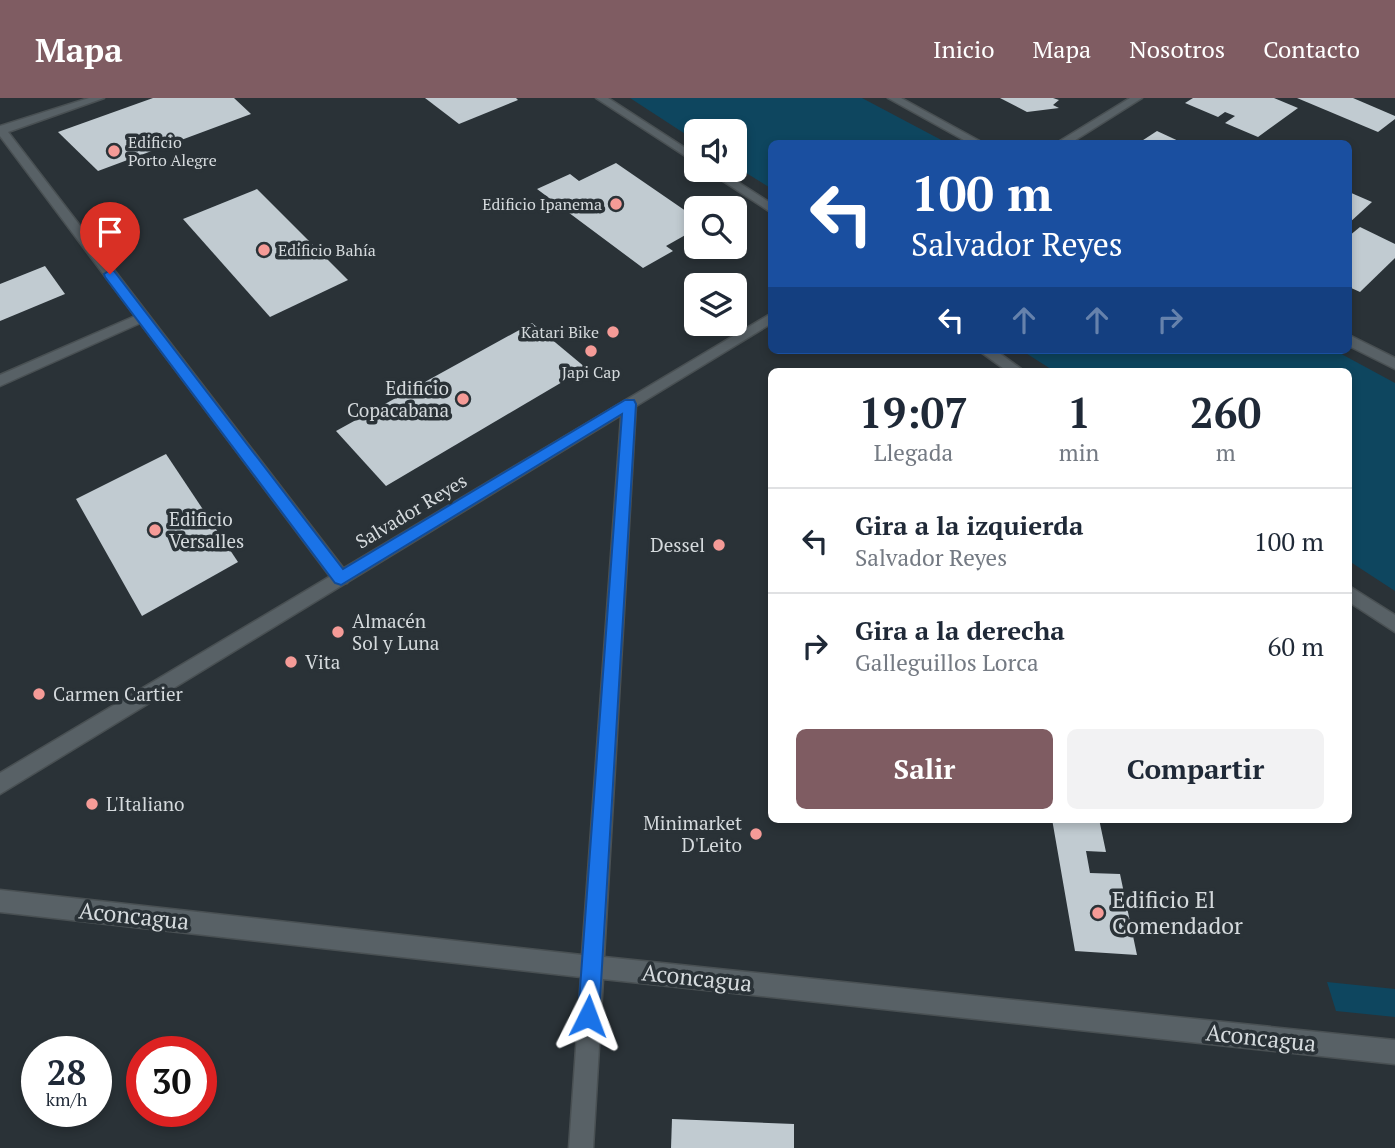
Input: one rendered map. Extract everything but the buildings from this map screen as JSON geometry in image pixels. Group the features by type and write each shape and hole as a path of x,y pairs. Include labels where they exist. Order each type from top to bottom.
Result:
{"street":[{"path":"99,98 0,130 341,578"},
{"path":"601,98 684,152"},
{"path":"893,98 972,140"},
{"path":"1067,140 1137,98"},
{"path":"730,182 768,206"},
{"path":"0,381 142,317"},
{"name":"Salvador Reyes","path":"0,784 768,319"},
{"path":"1352,342 1395,364"},
{"path":"991,354 1012,368"},
{"path":"581,1148 629,404"},
{"path":"1352,595 1395,624"},
{"name":"Aconcagua","path":"0,901 1395,1052"}],"shaded area":[{"path":"630,98 862,98 941,140 768,140 768,187 747,173 747,119 684,119 684,133"},
{"path":"1027,354 1341,354 1395,383 1395,591 1352,563 1352,368 1049,368"},
{"path":"1327,982 1395,989 1395,1017 1336,1011"}],"place":[{"name":"Edificio Porto Alegre","path":"114,151"},
{"name":"Edificio Ipanema","path":"616,204"},
{"name":"Edificio Bahía","path":"264,250"},
{"name":"Katari Bike","path":"613,332"},
{"name":"Japi Cap","path":"591,351"},
{"name":"Edificio Copacabana","path":"463,399"},
{"name":"Edificio Versalles","path":"155,530"},
{"name":"Dessel","path":"719,545"},
{"name":"Almacén Sol y Luna","path":"338,632"},
{"name":"Vita","path":"291,662"},
{"name":"Carmen Cartier","path":"39,694"},
{"name":"L'Italiano","path":"92,804"},
{"name":"Minimarket D'Leito","path":"756,834"},
{"name":"Edificio El Comendador","path":"1098,913"}],"route":[{"path":"110,274 341,578 629,404 588,1016"}]}
